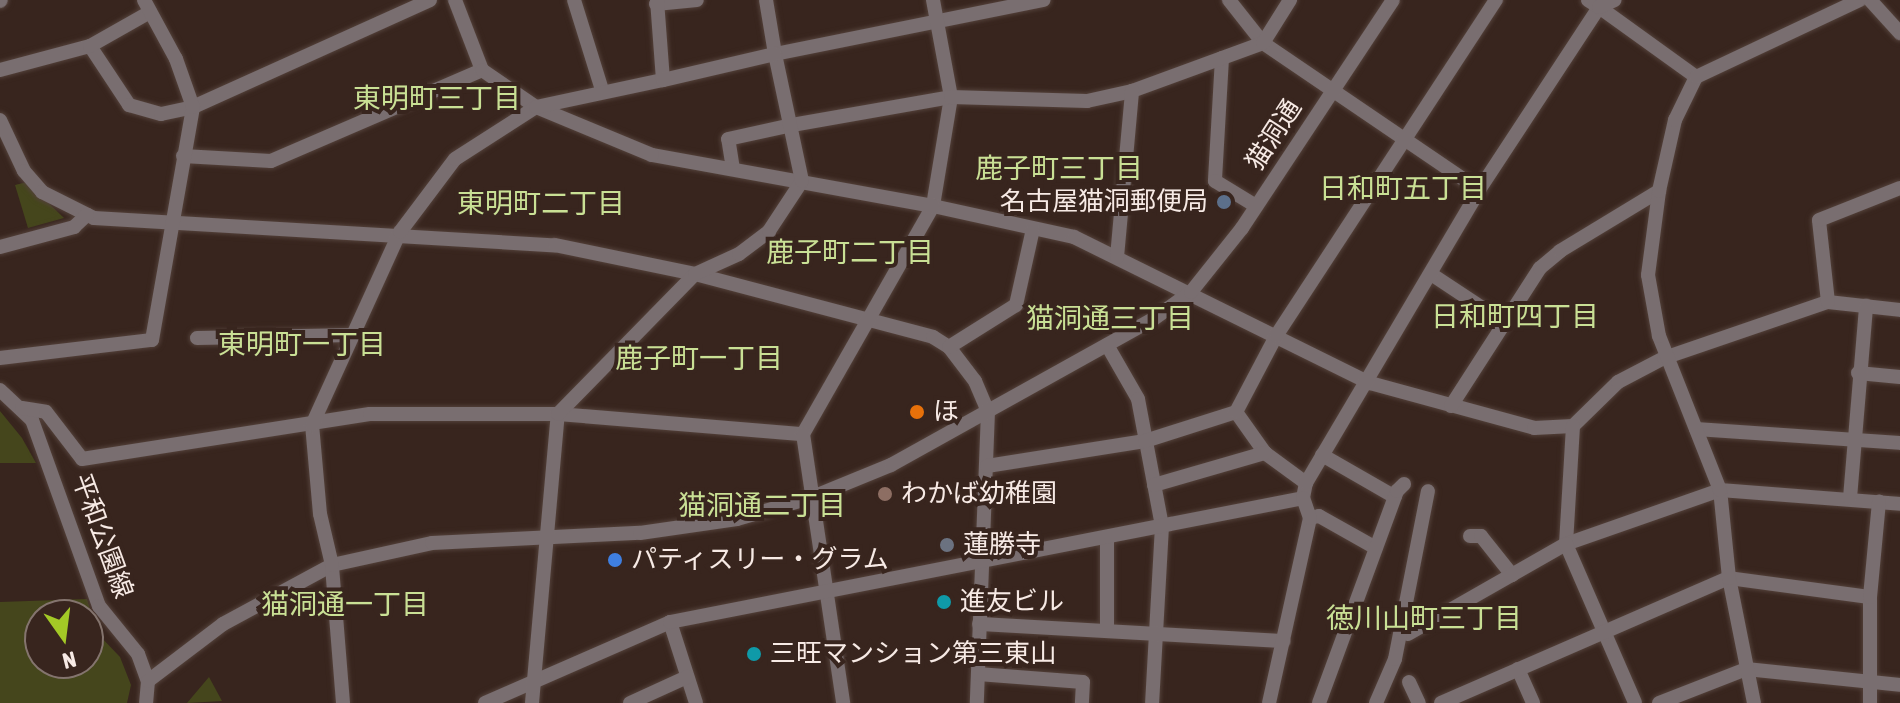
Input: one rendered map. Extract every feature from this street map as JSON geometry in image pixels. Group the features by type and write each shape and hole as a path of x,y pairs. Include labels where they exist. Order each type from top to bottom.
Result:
{"street":[{"path":"90,46 129,105 161,114 193,107 430,0"},
{"path":"455,0 482,70 536,107 652,155 933,206 1074,237 1191,292 1370,383 1534,428 1573,426 1618,382 1664,358 1828,302 1900,310"},
{"path":"574,0 602,90"},
{"path":"663,80 656,2 697,0"},
{"path":"532,703 550,536 558,414 695,274 739,254 769,231 802,181 766,0"},
{"path":"843,703 823,592 803,434 933,206 951,97 933,0"},
{"path":"343,703 332,565 320,514 312,425 400,232 455,159 536,107 602,90 936,25 1044,0"},
{"path":"1229,0 1263,43 1479,190"},
{"path":"733,169 728,139 792,125 951,97 1087,101 1132,91 1263,43 1290,0"},
{"name":"猫洞通","path":"148,681 223,624 332,565 432,543 640,533 737,519 810,498 891,465 1107,345 1191,292 1256,206 1393,0"},
{"path":"987,466 1145,441 1236,412 1276,336 1496,0"},
{"path":"1597,2 1615,0"},
{"path":"1754,703 1729,578 1720,490 1664,358 1648,275 1659,191 1675,120 1696,77 1860,0"},
{"path":"1870,0 1900,33"},
{"path":"1597,2 1696,77"},
{"path":"1269,703 1310,518 1305,490 1322,455 1370,383 1479,190 1597,2"},
{"path":"0,70 90,46 147,6 176,59 193,107 152,340 0,358"},
{"path":"1222,58 1215,181 1256,206"},
{"path":"183,156 271,161 482,70"},
{"path":"1117,257 1132,91"},
{"path":"1,123 24,171 42,192 87,215 171,224 400,232 555,245 695,274 871,319 949,347 975,381 988,411 977,703"},
{"path":"1828,302 1819,220 1900,188"},
{"path":"1451,406 1540,268 1560,251 1659,191"},
{"path":"0,247 74,227 87,215"},
{"path":"949,347 1016,305 1033,229"},
{"path":"1431,274 1505,323"},
{"path":"1850,498 1858,373 1866,306"},
{"path":"197,338 353,335"},
{"path":"1107,345 1138,399 1162,526 1152,703"},
{"path":"1858,373 1900,377"},
{"name":"平和公園線","path":"0,390 32,420 60,489 99,606 138,654 148,681"},
{"path":"22,408 46,412 82,459 370,414 558,414 803,434"},
{"path":"1236,412 1265,453 1305,490"},
{"path":"1573,426 1566,544 1635,703"},
{"path":"1696,429 1900,443"},
{"path":"1154,485 1265,453"},
{"path":"1322,455 1395,497"},
{"path":"1319,703 1395,497 1404,484"},
{"path":"485,703 670,622 981,565 1162,526 1305,490"},
{"path":"1408,634 1566,544 1720,490 1900,504"},
{"path":"1376,703 1395,659 1428,491"},
{"path":"1870,703 1870,597 1879,501"},
{"path":"1310,518 1319,516 1376,548"},
{"path":"1470,536 1481,536 1512,575"},
{"path":"1107,538 1107,631"},
{"path":"1441,703 1729,578 1870,597"},
{"path":"670,622 696,703"},
{"path":"979,624 1284,641"},
{"path":"1518,669 1533,703"},
{"path":"1659,703 1746,669 1900,685"},
{"path":"978,674 1083,682 1082,703"},
{"path":"630,703 687,677"},
{"path":"146,703 148,681"},
{"path":"1409,682 1419,703"}],"shaded area":[{"path":"27,182 64,218 28,228 15,185"},
{"path":"0,411 22,438 36,463 0,463"},
{"path":"24,601 24,679 104,679 104,640 120,657 131,685 127,703 0,703 0,602"},
{"path":"209,677 222,701 187,703"}],"place":[{"name":"名古屋猫洞郵便局","path":"1224,202"},
{"name":"ほ","path":"917,412"},
{"name":"わかば幼稚園","path":"885,494"},
{"name":"蓮勝寺","path":"947,545"},
{"name":"パティスリー・グラム","path":"615,560"},
{"name":"進友ビル","path":"944,602"},
{"name":"三旺マンション第三東山","path":"754,654"}],"district":[{"name":"東明町三丁目","path":"437,98"},
{"name":"鹿子町三丁目","path":"1059,168"},
{"name":"日和町五丁目","path":"1403,188"},
{"name":"東明町二丁目","path":"541,203"},
{"name":"鹿子町二丁目","path":"850,252"},
{"name":"日和町四丁目","path":"1515,316"},
{"name":"猫洞通三丁目","path":"1110,318"},
{"name":"東明町一丁目","path":"302,344"},
{"name":"鹿子町一丁目","path":"699,358"},
{"name":"猫洞通二丁目","path":"762,505"},
{"name":"猫洞通一丁目","path":"345,604"},
{"name":"徳川山町三丁目","path":"1424,618"}]}
